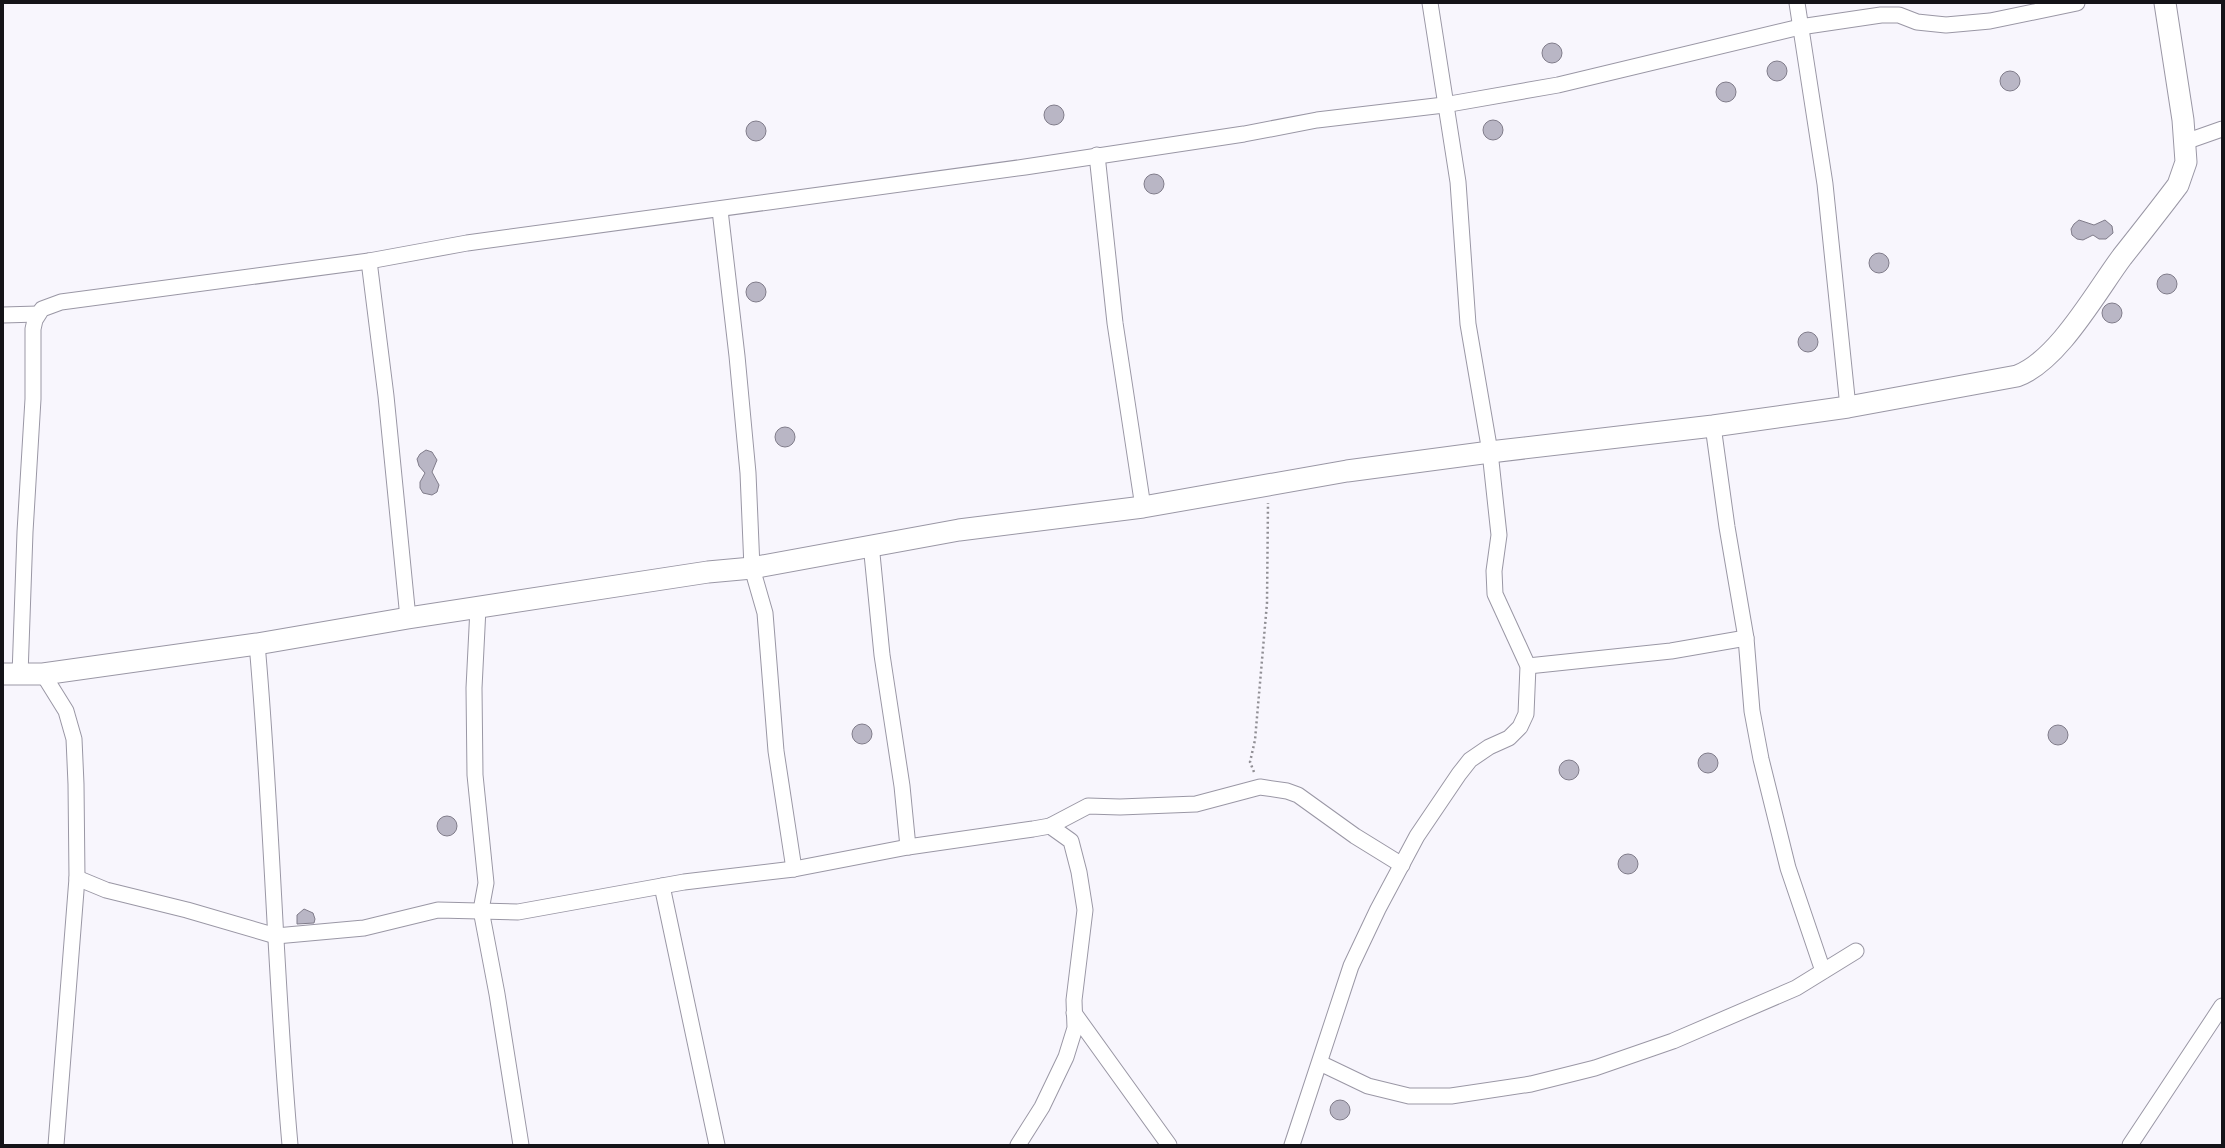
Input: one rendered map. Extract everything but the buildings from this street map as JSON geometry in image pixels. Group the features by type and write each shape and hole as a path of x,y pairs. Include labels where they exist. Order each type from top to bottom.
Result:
{"street":[{"path":"1292,1145 1351,966 1361,942 1417,836 1447,790 1470,760 1489,747 1509,738 1520,727 1526,714 1528,666 1496,594 1494,571 1499,535 1490,452 1468,324 1458,182 1444,105 1430,3"},
{"path":"1797,3 1825,184 1848,407"},
{"path":"2077,3 1990,21 1946,25 1917,22 1899,15 1880,15 1800,26 1558,85 1444,105 1317,120 1244,134 1096,155 1025,167 720,210 467,243 369,261 61,302 49,305 38,314 35,320 33,340 33,398 25,532 12,674 43,674 257,644 408,618 708,572 752,568 871,544 959,530 1143,507 1268,484 1490,452 1713,426 1848,407 2016,376 2040,362 2065,336 2122,257 2178,185 2186,162 2183,120 2165,3"},
{"path":"2184,142 2222,129"},
{"path":"1096,155 1115,323 1143,507"},
{"path":"720,210 737,356 748,473 752,568 765,613 776,751 794,869"},
{"path":"369,261 386,396 408,618"},
{"path":"3,315 38,314"},
{"path":"1713,426 1727,527 1746,638 1752,711 1761,759 1788,868 1823,971"},
{"path":"871,544 882,655 902,786 908,848"},
{"path":"478,608 474,688 476,775 486,883 480,910 497,994 521,1145"},
{"path":"1528,666 1671,651 1746,638"},
{"path":"257,644 266,741 267,800 276,936 280,1040 290,1145"},
{"path":"43,674 66,711 74,739 78,878 56,1145"},
{"path":"78,878 106,890 188,910 276,936 364,928 438,910 518,912 662,886 794,869 908,848 1050,826 1088,806 1120,808 1196,804 1260,787 1287,791 1298,795 1355,836 1402,865"},
{"path":"1018,1145 1042,1107 1066,1057 1075,1028 1074,1000 1085,910 1079,872 1071,840 1050,826"},
{"path":"662,886 717,1145"},
{"path":"1320,1063 1368,1086 1389,1093 1409,1096 1451,1096 1531,1084 1595,1068 1673,1041 1789,991 1856,951"},
{"path":"2130,1145 2222,1006"},
{"path":"1074,1012 1169,1145"}],"path":[{"path":"1260,787 1250,762 1256,740 1266,603 1268,484"}]}
